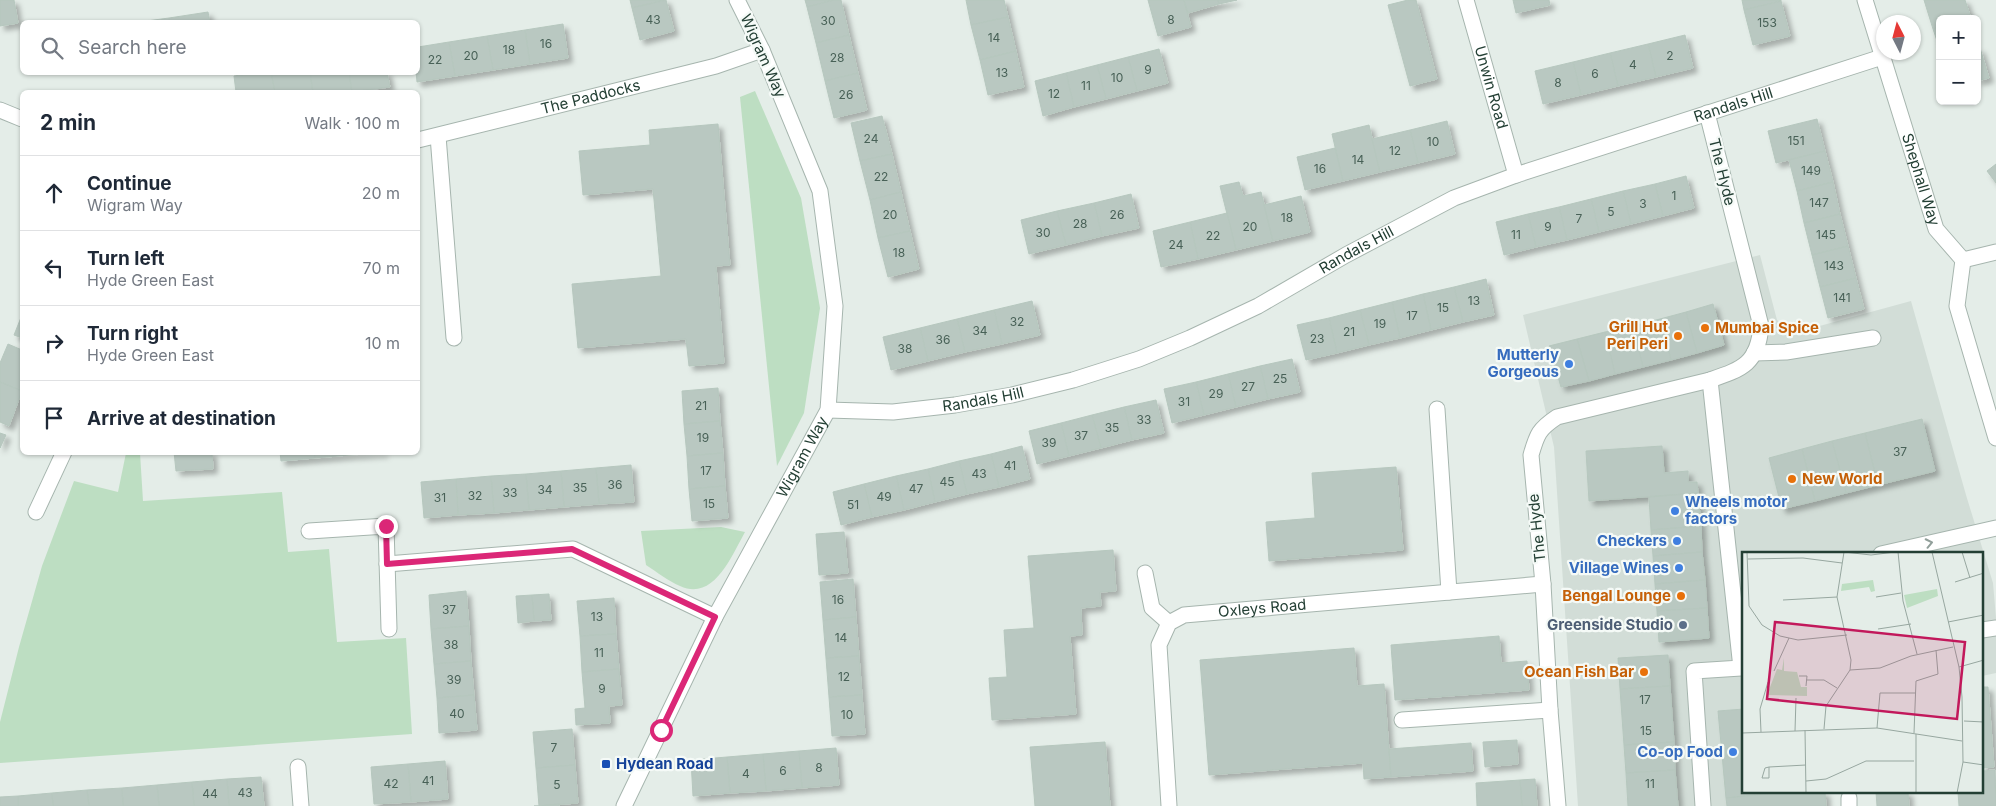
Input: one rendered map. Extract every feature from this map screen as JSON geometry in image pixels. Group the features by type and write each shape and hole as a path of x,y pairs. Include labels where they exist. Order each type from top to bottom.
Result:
{"street":[{"name":"Wigram Way","path":"624,806 715,617 828,410 835,306 820,190 762,50 737,0"},
{"name":"Unwin Road","path":"1466,0 1516,175"},
{"name":"Shephall Way","path":"1865,0 1876,37"},
{"name":"The Paddocks","path":"420,140 716,66 762,50"},
{"name":"Randals Hill","path":"828,410 892,412 955,405 1012,395 1073,380 1139,359 1190,338 1258,306 1346,254 1454,198 1516,175 1707,112 1876,59"},
{"name":"Shephall Way","path":"1883,60 1936,229 1963,260"},
{"path":"0,110 20,118"},
{"name":"The Hyde","path":"1558,806 1550,710 1543,584 1531,455 1543,426 1557,416 1710,380 1747,364 1754,353 1760,340 1760,326 1707,112"},
{"path":"438,136 454,338"},
{"path":"1996,252 1963,260 1957,306 1996,438"},
{"path":"1754,353 1786,352 1873,338"},
{"path":"1703,806 1694,671 1740,668 1710,380"},
{"path":"1437,409 1448,592"},
{"path":"36,512 63,455"},
{"path":"309,531 386,526 389,629"},
{"path":"1891,552 1996,528"},
{"path":"387,564 572,549 715,617"},
{"path":"1145,574 1152,608 1169,623 1159,645 1169,806"},
{"name":"Oxleys Road","path":"1169,623 1184,615 1543,584"},
{"path":"1402,720 1550,710"},
{"path":"298,767 301,806"}],"shaded area":[{"path":"1760,255 1777,320 1794,333 1911,301 1983,552 1742,552 1742,794 1825,794 1826,806 1578,806 1554,447 1523,315"},
{"path":"1984,554 1993,583 1996,618 1996,673 1984,676"}],"green space":[{"path":"755,91 801,198 820,308 804,413 777,466 740,97"},
{"path":"126,455 140,455 143,501 282,492 288,552 329,549 337,642 406,638 412,734 0,763 0,722 19,647 42,566 74,481 118,492"},
{"path":"721,527 745,532 720,574 703,588 692,589 680,586 646,565 641,531"}],"building":[{"path":"0,0 14,0 18,23 0,26"},
{"path":"630,0 665,0 632,8"},
{"path":"666,0 674,31 640,40 632,8"},
{"path":"805,0 834,0 807,7"},
{"path":"841,0 849,35 816,43 807,7"},
{"path":"966,0 1004,0 1008,17 971,25"},
{"path":"1148,0 1184,0 1191,27 1158,36"},
{"path":"1184,0 1218,0 1219,4 1188,13"},
{"path":"1218,0 1237,0 1219,4"},
{"path":"1416,0 1437,79 1410,86 1388,5"},
{"path":"1513,0 1549,0 1550,5 1516,13"},
{"path":"1742,0 1781,0 1781,1 1744,10"},
{"path":"1924,0 1965,0 1970,15 1936,15 1936,28 1933,29"},
{"path":"1781,1 1790,36 1753,45 1744,10"},
{"path":"208,12 210,20 170,20 169,18"},
{"path":"1008,17 1016,51 980,60 971,25"},
{"path":"563,24 568,58 530,64 525,30"},
{"path":"525,30 530,64 493,70 487,36"},
{"path":"849,35 858,73 825,81 816,43"},
{"path":"1685,35 1693,68 1656,77 1648,44"},
{"path":"487,36 493,70 455,76 449,42"},
{"path":"449,42 455,76 417,82 416,75 420,75 420,47"},
{"path":"1648,44 1656,77 1618,86 1610,53"},
{"path":"1159,49 1168,83 1137,91 1128,57"},
{"path":"1016,51 1024,87 988,95 980,60"},
{"path":"1981,51 1989,78 1981,80"},
{"path":"1610,53 1618,86 1581,95 1573,62"},
{"path":"1128,57 1137,91 1106,99 1097,65"},
{"path":"1573,62 1581,95 1543,104 1535,71"},
{"path":"1097,65 1106,99 1074,107 1066,73"},
{"path":"858,73 867,110 834,118 825,81"},
{"path":"1066,73 1074,107 1043,116 1035,81"},
{"path":"272,75 275,90 236,90 234,76"},
{"path":"272,75 310,75 313,90 275,90"},
{"path":"310,75 349,75 352,90 313,90"},
{"path":"349,75 388,75 390,87 352,90"},
{"path":"882,116 892,154 860,161 851,123"},
{"path":"1817,119 1825,151 1776,163 1768,131"},
{"path":"1447,121 1455,154 1418,163 1410,130"},
{"path":"718,124 730,265 716,266 724,363 689,366 686,339 578,348 572,284 661,276 653,189 583,195 579,151 650,145 649,130"},
{"path":"1369,125 1380,172 1343,181 1332,134"},
{"path":"1410,130 1418,163 1380,172 1372,139"},
{"path":"1335,148 1343,181 1305,190 1297,157"},
{"path":"1825,151 1833,182 1797,191 1789,160"},
{"path":"892,154 901,192 870,200 860,161"},
{"path":"1996,164 1996,183 1987,171"},
{"path":"1686,176 1694,208 1663,216 1655,184"},
{"path":"1239,182 1243,196 1261,192 1273,241 1236,250 1220,186"},
{"path":"1833,182 1840,214 1804,223 1797,191"},
{"path":"1655,184 1663,216 1631,224 1623,191"},
{"path":"1623,191 1631,224 1599,232 1591,199"},
{"path":"901,192 910,231 878,238 870,200"},
{"path":"1131,194 1139,228 1102,236 1094,203"},
{"path":"1301,196 1310,232 1273,241 1264,205"},
{"path":"1591,199 1599,232 1567,240 1559,207"},
{"path":"1094,203 1102,236 1066,245 1057,211"},
{"path":"1559,207 1567,240 1536,247 1528,214"},
{"path":"1057,211 1066,245 1029,254 1021,220"},
{"path":"1227,213 1236,250 1198,259 1190,222"},
{"path":"1528,214 1536,247 1504,255 1496,222"},
{"path":"1840,214 1848,246 1812,255 1804,223"},
{"path":"1190,222 1198,259 1161,267 1153,231"},
{"path":"910,231 919,269 888,277 878,238"},
{"path":"1848,246 1856,278 1820,287 1812,255"},
{"path":"1856,278 1864,309 1828,318 1820,287"},
{"path":"1486,279 1494,315 1463,322 1454,287"},
{"path":"1454,287 1463,322 1431,330 1423,294"},
{"path":"1423,294 1431,330 1400,338 1392,302"},
{"path":"1032,301 1040,335 1002,344 994,310"},
{"path":"1392,302 1400,338 1369,345 1360,310"},
{"name":"Mumbai Spice","path":"1713,304 1724,345 1697,353 1686,312"},
{"path":"994,310 1002,344 965,352 957,319"},
{"path":"1360,310 1369,345 1337,353 1329,318"},
{"name":"Grill Hut Peri Peri","path":"1686,312 1697,353 1671,360 1660,319"},
{"path":"1329,318 1337,353 1306,360 1297,325"},
{"path":"957,319 965,352 928,361 920,328"},
{"path":"1660,319 1671,360 1643,367 1633,326"},
{"path":"20,320 20,337 14,335"},
{"path":"1633,326 1643,367 1615,374 1605,332"},
{"path":"920,328 928,361 891,370 883,337"},
{"path":"1605,332 1615,374 1589,381 1577,339"},
{"name":"Mutterly Gorgeous","path":"1577,339 1589,381 1561,387 1549,346"},
{"path":"8,344 20,349 20,390 0,382 0,363"},
{"path":"1292,359 1300,392 1268,399 1260,366"},
{"path":"1260,366 1268,399 1236,407 1228,374"},
{"path":"1228,374 1236,407 1204,415 1196,382"},
{"path":"0,382 20,390 20,396 9,426 0,422"},
{"path":"1196,382 1204,415 1172,423 1164,389"},
{"path":"718,388 720,421 684,424 682,391"},
{"path":"1156,400 1164,433 1132,440 1124,407"},
{"path":"1124,407 1132,440 1101,448 1092,415"},
{"path":"1092,415 1101,448 1069,456 1061,423"},
{"path":"1922,419 1935,471 1878,485 1865,433"},
{"path":"720,421 723,453 687,456 684,424"},
{"path":"1061,423 1069,456 1037,464 1029,431"},
{"path":"0,433 6,435 0,448"},
{"path":"1865,433 1878,485 1846,493 1832,441"},
{"path":"1832,441 1846,493 1815,501 1802,449"},
{"path":"1022,446 1030,479 999,487 991,454"},
{"path":"1662,446 1664,473 1688,471 1688,482 1697,482 1698,493 1589,501 1586,451"},
{"name":"New World","path":"1802,449 1815,501 1782,509 1769,458"},
{"path":"723,453 725,486 689,489 687,456"},
{"path":"991,454 999,487 967,494 959,461"},
{"path":"174,455 212,455 213,469 176,471"},
{"path":"280,455 314,455 315,458 281,461"},
{"path":"314,455 349,455 315,458"},
{"path":"959,461 967,494 935,502 928,469"},
{"path":"631,465 634,502 599,504 596,468"},
{"path":"1396,467 1403,550 1269,561 1266,522 1315,518 1312,473"},
{"path":"596,468 599,504 564,507 561,471"},
{"path":"928,469 935,502 904,510 896,476"},
{"path":"561,471 564,507 529,510 526,474"},
{"path":"526,474 529,510 494,513 491,476"},
{"path":"491,476 494,513 458,515 456,479"},
{"path":"896,476 904,510 872,517 864,484"},
{"path":"456,479 458,515 424,518 421,482"},
{"path":"864,484 872,517 841,525 833,492"},
{"path":"725,486 728,518 692,521 689,489"},
{"name":"Wheels motor factors","path":"1698,493 1701,526 1651,530 1649,497"},
{"name":"Checkers","path":"1701,526 1702,552 1653,556 1651,530"},
{"path":"844,532 848,573 819,575 816,534"},
{"path":"1113,550 1116,591 1100,592 1101,606 1081,608 1082,635 1070,636 1076,714 992,720 989,678 1007,677 1004,630 1034,628 1028,556"},
{"name":"Village Wines","path":"1702,552 1705,580 1655,584 1653,556"},
{"path":"853,579 856,617 823,620 820,582"},
{"name":"Bengal Lounge","path":"1705,580 1707,608 1657,611 1655,584"},
{"path":"466,591 469,626 431,629 429,595"},
{"path":"549,594 551,620 534,621 532,595"},
{"path":"532,595 534,621 518,623 516,596"},
{"path":"614,598 616,634 580,636 577,601"},
{"name":"Greenside Studio","path":"1707,608 1709,638 1659,642 1657,611"},
{"path":"856,617 859,656 826,658 823,620"},
{"path":"469,626 471,661 434,664 431,629"},
{"path":"616,634 619,669 582,672 580,636"},
{"path":"1499,636 1501,663 1527,661 1529,690 1395,700 1391,645"},
{"path":"1354,648 1357,686 1384,684 1391,777 1364,779 1363,763 1209,775 1200,660"},
{"name":"Ocean Fish Bar","path":"1668,655 1670,686 1620,689 1618,658"},
{"path":"859,656 862,695 829,697 826,658"},
{"path":"471,661 474,695 437,698 434,664"},
{"path":"619,669 622,705 609,706 610,723 576,725 575,709 585,708 582,672"},
{"path":"1670,686 1674,742 1624,745 1620,689"},
{"path":"1984,687 1988,687 1994,767 1984,768"},
{"path":"474,695 477,730 439,733 437,698"},
{"path":"862,695 865,734 832,736 829,697"},
{"name":"Co-op Food","path":"1742,709 1742,794 1766,794 1726,798 1718,711"},
{"path":"572,729 575,765 536,768 533,732"},
{"path":"1517,740 1518,764 1485,767 1483,742"},
{"path":"1105,742 1110,806 1035,806 1030,747"},
{"path":"1674,742 1675,770 1626,773 1624,745"},
{"path":"1471,743 1473,771 1391,777 1389,749"},
{"path":"836,748 839,785 802,788 799,751"},
{"path":"799,751 802,788 766,791 763,754"},
{"path":"763,754 766,791 730,793 727,757"},
{"path":"727,757 730,793 693,796 691,760"},
{"path":"445,761 448,799 411,802 408,764"},
{"path":"408,764 411,802 374,804 371,767"},
{"path":"575,765 578,803 539,806 536,768"},
{"path":"1675,770 1678,806 1628,806 1626,773"},
{"path":"1995,770 1996,806 1959,806 1958,794 1984,794 1984,771"},
{"path":"261,777 264,806 229,806 227,779"},
{"path":"227,779 229,806 194,806 192,782"},
{"path":"1535,779 1537,806 1522,806 1520,780"},
{"path":"1520,780 1522,806 1477,806 1476,783"},
{"path":"192,782 194,806 159,806 157,785"},
{"path":"157,785 159,806 123,806 122,788"},
{"path":"122,788 123,806 89,806 87,790"},
{"path":"87,790 89,806 53,806 52,793"},
{"path":"52,793 53,806 18,806 18,796"},
{"path":"1766,794 1825,794 1826,806 1727,806 1726,798"},
{"path":"1876,794 1908,794 1909,806 1877,806"},
{"path":"18,796 18,806 0,806 0,797"},
{"path":"559,804 559,806 539,806"}],"place":[{"name":"Mumbai Spice","path":"1705,328"},
{"name":"Grill Hut Peri Peri","path":"1678,336"},
{"name":"Mutterly Gorgeous","path":"1569,364"},
{"name":"New World","path":"1792,479"},
{"name":"Wheels motor factors","path":"1675,511"},
{"name":"Checkers","path":"1677,541"},
{"name":"Village Wines","path":"1679,568"},
{"name":"Bengal Lounge","path":"1681,596"},
{"name":"Greenside Studio","path":"1683,625"},
{"name":"Ocean Fish Bar","path":"1644,672"},
{"name":"Co-op Food","path":"1733,752"},
{"name":"Hydean Road","path":"606,764"}],"route":[{"path":"386,526 387,564 572,549 715,617 661,730"}]}
